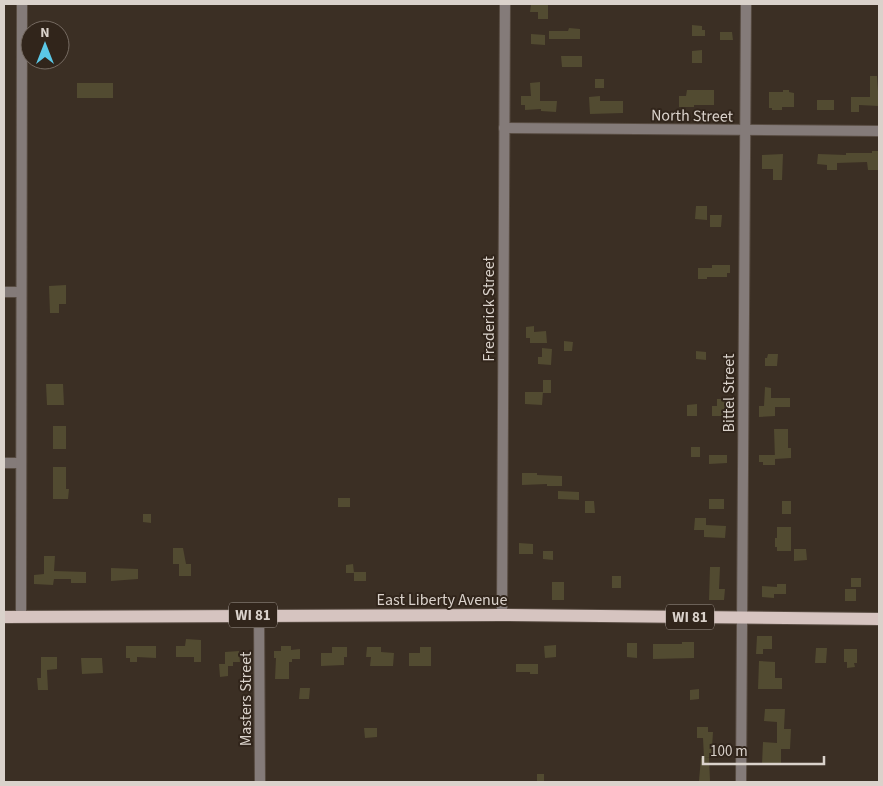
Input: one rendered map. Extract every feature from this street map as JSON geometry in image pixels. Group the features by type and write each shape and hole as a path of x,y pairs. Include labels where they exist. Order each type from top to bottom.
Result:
{"main road":[{"name":"East Liberty Avenue","path":"4,617 502,615 879,618"}],"street":[{"path":"21,617 20,292 22,4"},
{"name":"Frederick Street","path":"502,615 505,4"},
{"name":"Bittel Street","path":"741,782 746,4"},
{"name":"North Street","path":"504,128 879,131"},
{"path":"4,292 20,292"},
{"path":"4,464 20,463"},
{"name":"Masters Street","path":"259,615 260,782"}],"building":[{"path":"531,4 548,4 548,19 538,19 538,12 530,12"},
{"path":"692,25 702,26 702,30 705,30 705,36 692,36"},
{"path":"569,28 580,29 580,39 549,39 549,31 568,31"},
{"path":"720,32 732,32 733,40 720,40"},
{"path":"531,34 545,35 545,45 531,44"},
{"path":"702,50 702,63 692,63 692,51"},
{"path":"561,56 582,56 582,67 562,67"},
{"path":"870,76 877,76 879,106 859,105 859,112 851,112 851,97 870,97"},
{"path":"595,79 604,79 604,88 595,88"},
{"path":"540,82 540,101 557,101 556,112 541,111 541,109 525,110 525,105 521,105 521,96 531,96 530,83"},
{"path":"77,83 113,83 113,98 77,98"},
{"path":"687,90 714,90 714,105 679,107 679,96 686,96"},
{"path":"783,90 789,90 789,92 794,93 794,107 782,107 782,110 772,110 772,108 769,108 769,92 783,92"},
{"path":"600,96 600,101 623,101 623,113 590,114 589,97"},
{"path":"817,100 834,100 834,110 817,110"},
{"path":"872,151 879,151 879,170 868,170 867,162 837,163 837,170 827,170 827,165 817,164 818,154 846,155 846,153 872,153"},
{"path":"783,154 782,180 773,180 773,169 762,169 762,155"},
{"path":"696,206 707,206 707,220 695,219"},
{"path":"710,215 722,215 721,227 710,227"},
{"path":"712,265 730,265 730,273 727,273 727,277 698,279 698,268 712,268"},
{"path":"66,285 66,304 59,304 59,313 50,313 49,286"},
{"path":"534,326 534,332 546,331 547,343 530,343 530,338 526,338 526,327"},
{"path":"564,341 573,342 572,351 564,351"},
{"path":"542,348 552,349 551,365 538,364 538,357 542,357"},
{"path":"696,351 706,352 706,360 696,359"},
{"path":"768,354 778,354 777,366 765,366 765,358 767,358"},
{"path":"543,380 551,380 551,393 543,393"},
{"path":"46,384 63,384 64,405 47,405"},
{"path":"765,387 771,388 771,398 790,398 790,407 775,407 775,416 759,417 759,406 764,406"},
{"path":"525,392 543,392 542,405 525,404"},
{"path":"717,399 725,399 725,416 712,416 712,406 717,406"},
{"path":"697,404 697,416 687,416 687,405"},
{"path":"53,426 66,426 66,449 53,449"},
{"path":"774,429 788,429 788,448 791,448 791,458 775,459"},
{"path":"691,447 700,447 700,457 691,457"},
{"path":"709,455 727,455 727,463 709,464"},
{"path":"759,455 775,455 775,465 763,465 763,462 759,462"},
{"path":"53,467 66,467 66,489 69,489 68,499 53,499"},
{"path":"522,473 562,476 562,486 547,486 547,484 522,485"},
{"path":"558,491 579,492 579,500 558,499"},
{"path":"338,498 350,498 350,507 338,507"},
{"path":"709,499 724,499 724,509 709,509"},
{"path":"585,501 594,501 595,513 585,513"},
{"path":"782,501 791,501 791,514 782,514"},
{"path":"143,514 151,514 151,523 143,522"},
{"path":"695,518 706,518 706,525 726,526 725,538 704,537 704,530 694,530"},
{"path":"777,527 791,527 791,551 777,551 775,538 777,538"},
{"path":"519,543 533,544 533,554 519,554"},
{"path":"173,548 183,548 186,564 191,564 191,576 179,576 179,564 173,564"},
{"path":"794,549 806,549 807,560 794,561"},
{"path":"543,551 553,551 553,560 543,559"},
{"path":"44,556 55,556 54,571 86,572 86,583 71,583 71,579 54,579 53,585 34,584 34,575 44,574"},
{"path":"353,564 354,573 346,573 346,565"},
{"path":"710,567 720,567 719,589 725,589 724,600 709,600"},
{"path":"111,568 138,569 138,579 111,581"},
{"path":"354,572 366,572 366,581 354,581"},
{"path":"612,576 621,576 621,588 612,588"},
{"path":"851,578 861,578 861,587 851,587"},
{"path":"552,582 564,582 564,600 552,600"},
{"path":"777,584 786,584 786,594 774,594 774,598 762,597 762,586 777,587"},
{"path":"845,589 856,589 856,601 845,601"},
{"path":"757,636 772,636 772,649 763,649 763,654 756,654"},
{"path":"186,639 201,640 201,662 194,662 194,657 176,657 176,646 185,646"},
{"path":"682,642 694,642 694,658 653,659 653,644 682,644"},
{"path":"627,643 637,643 637,658 627,657"},
{"path":"556,645 556,657 545,658 544,646"},
{"path":"126,646 156,646 156,658 137,657 137,662 130,662 130,658 126,658"},
{"path":"281,646 291,646 291,650 300,649 300,659 292,659 292,662 289,662 289,679 275,679 276,658 274,658 274,651 281,651"},
{"path":"332,647 347,647 347,657 344,657 344,665 321,666 321,653 332,653"},
{"path":"367,647 381,647 381,652 394,653 393,666 370,666 371,657 366,657"},
{"path":"420,647 431,647 431,666 409,666 409,653 420,653"},
{"path":"816,648 827,648 826,663 815,663"},
{"path":"844,649 857,649 857,663 854,663 855,667 847,668 847,662 844,662"},
{"path":"239,651 240,662 233,662 233,666 228,666 228,676 220,677 219,664 225,664 225,652"},
{"path":"41,657 57,657 57,669 47,670 48,690 38,690 37,678 41,678"},
{"path":"81,658 102,658 103,673 82,674"},
{"path":"759,661 775,662 775,678 782,678 782,689 758,689"},
{"path":"516,664 538,664 538,674 516,672"},
{"path":"300,688 310,688 309,699 299,699"},
{"path":"699,689 699,699 690,700 690,690"},
{"path":"765,709 785,709 784,729 791,729 790,749 781,749 781,765 762,764 763,742 777,743 777,722 764,721"},
{"path":"697,727 708,727 708,732 713,732 712,748 722,748 723,757 704,758 703,738 697,738"},
{"path":"364,728 377,728 377,737 365,738"},
{"path":"701,758 709,758 710,781 699,781"},
{"path":"537,774 544,774 544,782 537,782"}]}
